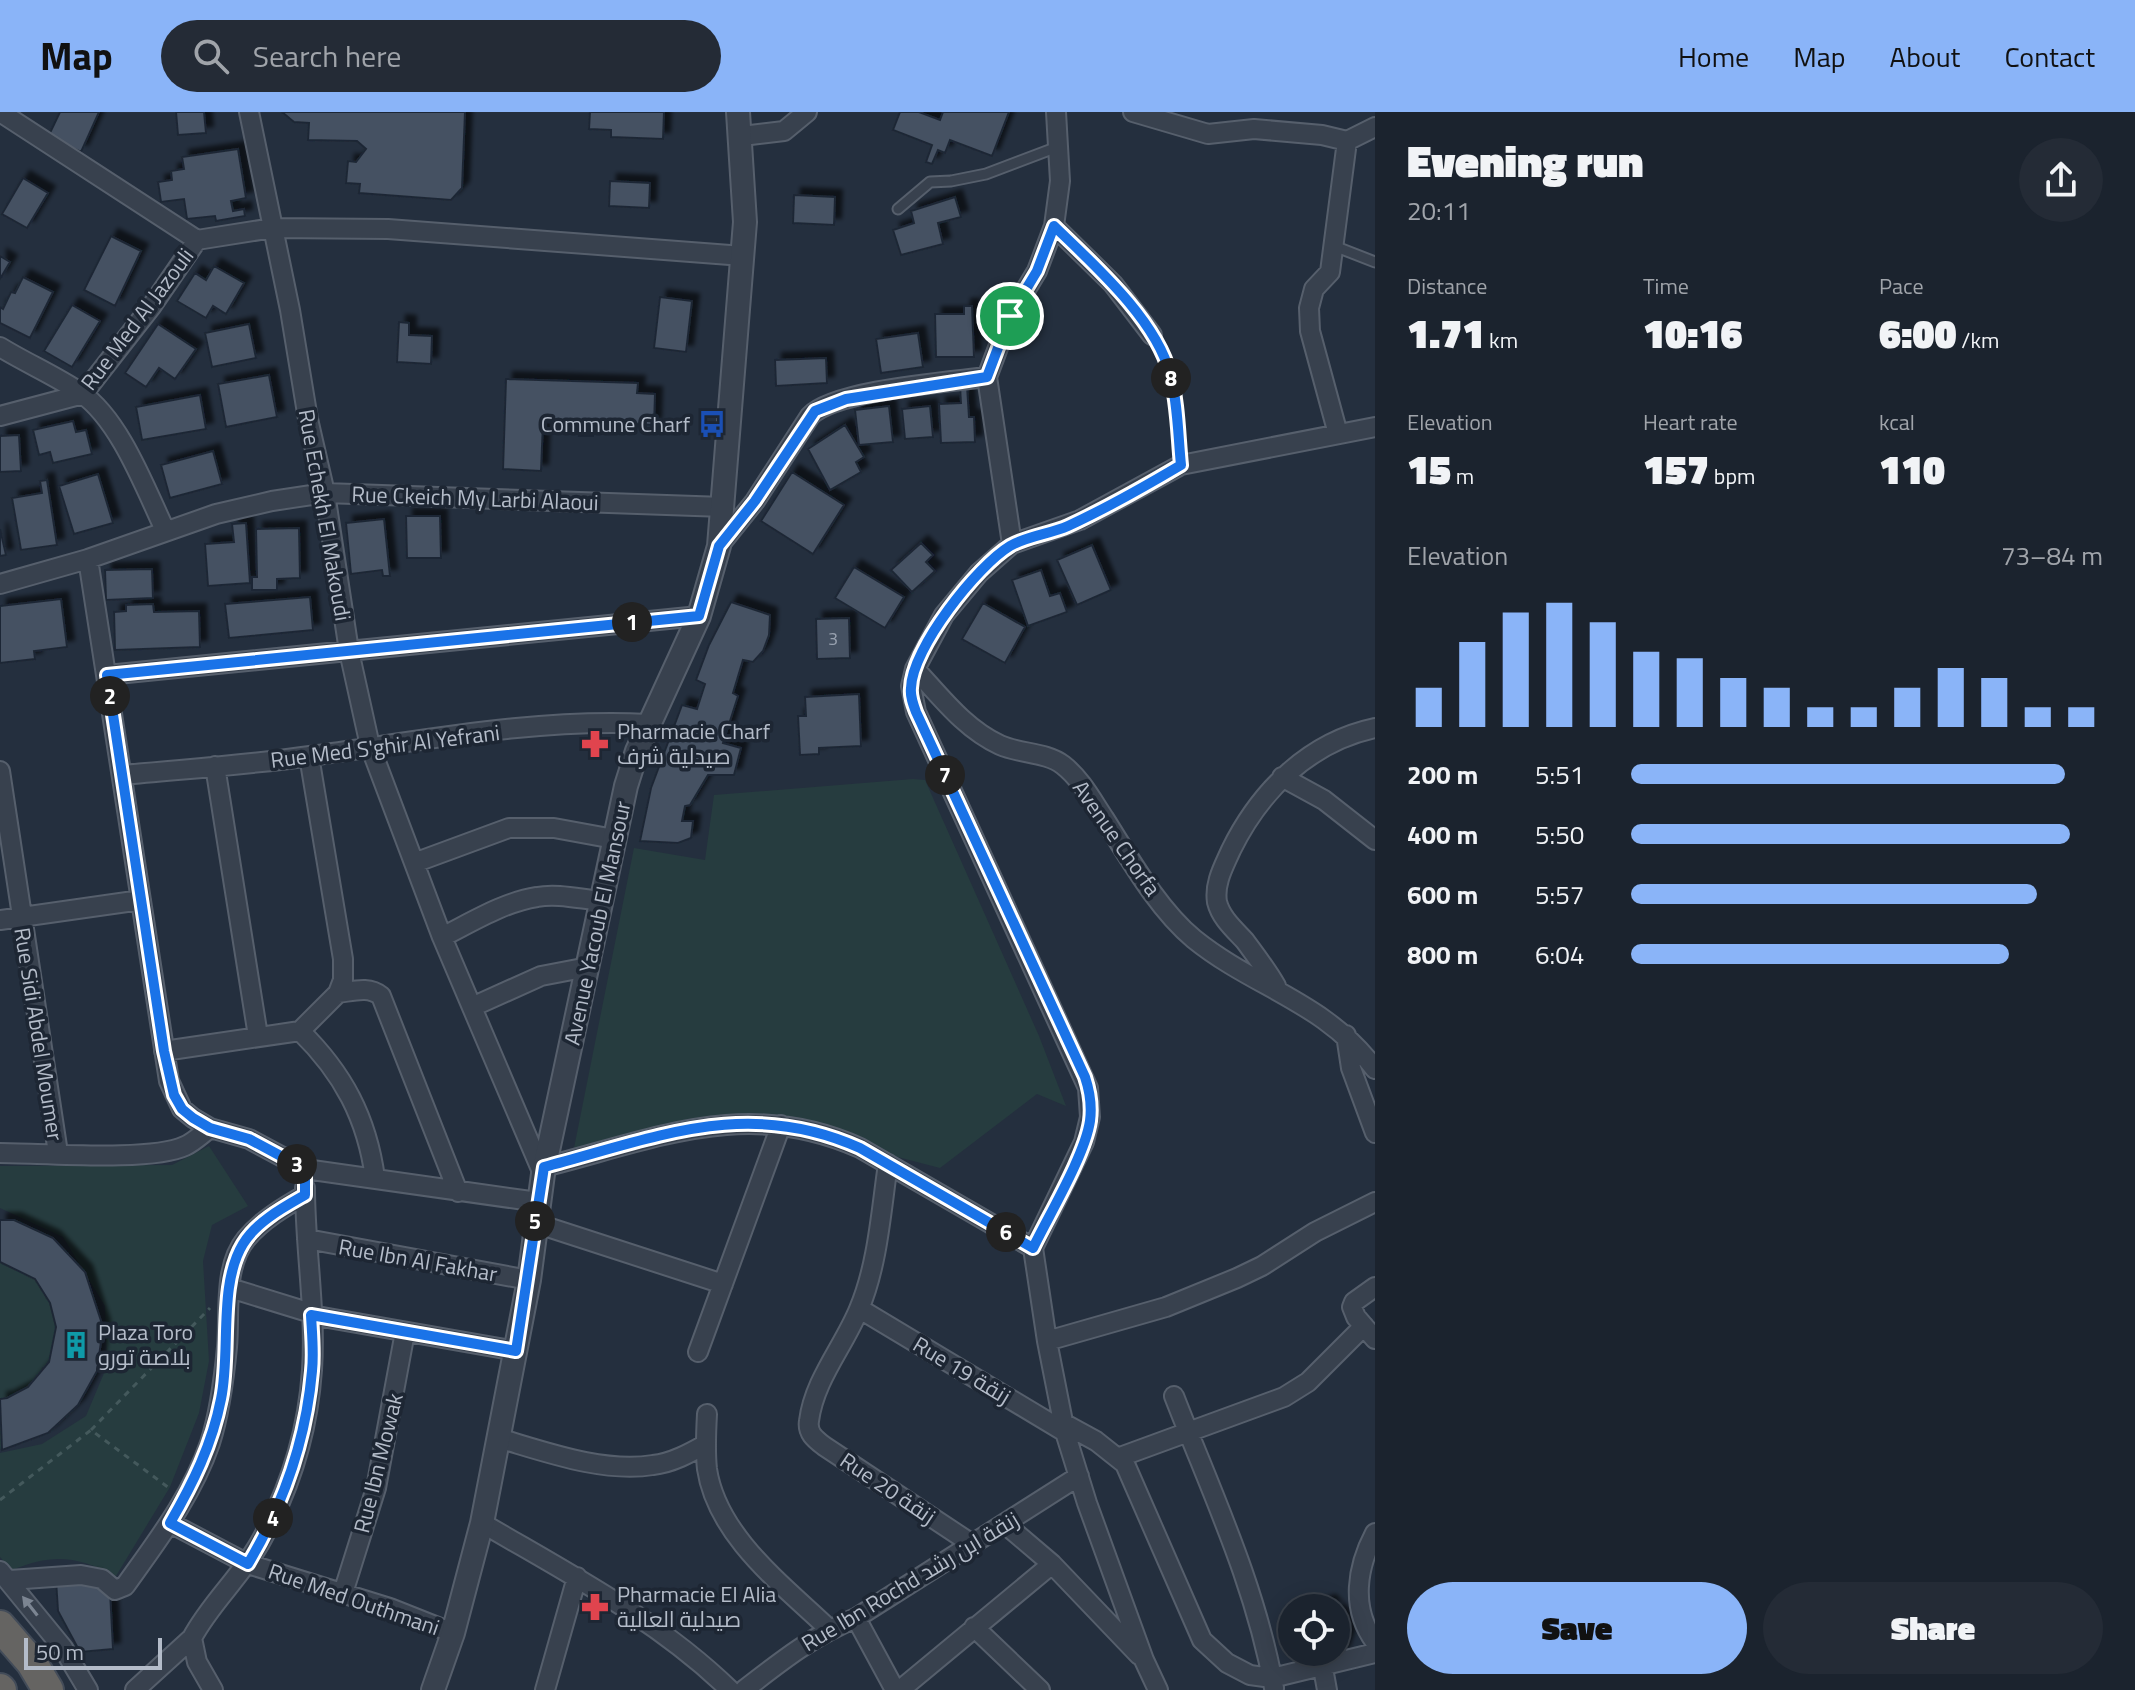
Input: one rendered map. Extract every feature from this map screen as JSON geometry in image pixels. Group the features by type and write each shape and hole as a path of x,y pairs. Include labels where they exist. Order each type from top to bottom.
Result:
{"highway":[{"path":"0,1626 32,1663 48,1690"}],"street":[{"path":"0,112 197,240"},
{"name":"Rue Echekh El Makoudi","path":"249,112 325,493 349,651 370,746 442,937 544,1171"},
{"name":"Avenue Yacoub El Mansour","path":"433,1690 453,1633 482,1523 529,1280 544,1171 630,774 648,724 699,616 719,546 735,318 743,256 745,209 738,112"},
{"path":"742,136 784,131 807,112"},
{"path":"1012,544 987,377 1010,316 1037,271 1054,226 1060,181 1056,112"},
{"path":"1133,112 1208,134 1254,129 1322,135 1347,141 1375,127"},
{"path":"1338,434 1310,331 1309,308 1314,289 1330,272 1347,141"},
{"path":"1054,226 1113,284 1152,335"},
{"name":"Rue Med Al Jazouli","path":"0,416 83,394 151,307 197,240 273,228 388,229 743,256"},
{"path":"0,347 83,394 104,416 118,437 165,530"},
{"path":"719,546 755,501 815,411 846,399 987,377"},
{"path":"1158,1690 1144,1660 1064,1428 1033,1248 1084,1142 1090,1117 1090,1093 916,712 911,686 915,669 953,602 979,573 1012,544 1080,520 1181,465 1375,427"},
{"name":"Rue Ckeich My Larbi Alaoui","path":"0,584 88,559 165,530 272,501 325,493 724,507"},
{"path":"88,559 164,1051 174,1095 182,1109 210,1128 249,1139 305,1169 458,1192 536,1212 723,1284"},
{"path":"107,675 699,616"},
{"name":"Avenue Chorfa","path":"915,669 982,736 1015,751 1045,757 1063,765 1076,778 1159,899 1184,929 1212,952 1278,989 1346,1035 1375,1069"},
{"name":"Rue Med S'ghir Al Yefrani","path":"123,775 545,727 599,723 648,724"},
{"path":"1278,989 1223,916 1216,891 1220,873 1237,837 1282,777 1331,744 1375,728"},
{"path":"164,1051 300,1031 338,993 343,980 343,959 309,756"},
{"path":"215,766 258,1036"},
{"name":"Rue Sidi Abdel Moumer","path":"0,771 58,1153"},
{"path":"1282,777 1324,800 1375,840"},
{"path":"414,863 509,828 554,828 614,839"},
{"path":"442,937 500,909 536,897 601,901"},
{"path":"0,920 141,900"},
{"path":"472,1007 541,976 588,967"},
{"path":"338,993 366,989 375,990 381,996 458,1192"},
{"path":"300,1031 332,1065 346,1087 365,1130 375,1178"},
{"path":"1346,1035 1351,1068 1375,1133"},
{"path":"544,1171 680,1130 716,1124 781,1125 829,1134 888,1164 1033,1248"},
{"path":"698,1352 781,1125"},
{"path":"0,1153 164,1151 187,1146 210,1128"},
{"path":"860,1309 869,1277 888,1164"},
{"path":"135,1690 192,1638 248,1564 283,1495 295,1462 312,1370 305,1169"},
{"path":"5,1576 81,1575 102,1579 112,1588 122,1589 170,1523 210,1444 222,1397 234,1261 244,1241 285,1206 305,1195"},
{"path":"1047,1341 1166,1307 1237,1278 1315,1232 1375,1202"},
{"name":"Rue Ibn Al Fakhar","path":"307,1239 529,1280"},
{"path":"1375,1287 1352,1305 1352,1310 1369,1332 1297,1390 1275,1401 1120,1457 1202,1640 1227,1663 1274,1684 1375,1653"},
{"path":"230,1288 311,1314 516,1351"},
{"name":"Rue 19 زنقة","path":"860,1309 1064,1428 1120,1457"},
{"name":"Rue 20 زنقة","path":"860,1309 824,1378 808,1428 824,1446 972,1544"},
{"name":"Rue Ibn Mowak","path":"343,1593 376,1488 405,1332"},
{"path":"1174,1396 1239,1554 1274,1684"},
{"path":"707,1414 707,1471 715,1499 746,1547 829,1629"},
{"path":"498,1438 593,1463 625,1466 669,1461 706,1444"},
{"name":"Rue Ibn Rochd زنقة ابن رشد","path":"744,1690 787,1656 829,1629 856,1618 1079,1476"},
{"name":"Rue Med Outhmani","path":"170,1523 248,1564 390,1608 453,1633"},
{"path":"482,1523 577,1577 671,1638 730,1690"},
{"path":"1005,1524 1052,1564 1144,1660"},
{"path":"1375,1533 1362,1561 1359,1587 1363,1617 1375,1642"},
{"path":"856,1618 898,1690 1052,1564"},
{"path":"5,1576 63,1648 88,1690"},
{"path":"553,1688 577,1577"},
{"path":"974,1627 1040,1690"},
{"path":"192,1638 197,1662 213,1690"},
{"path":"1323,1668 1327,1690"}],"lane":[{"path":"898,209 930,182 986,174 1060,146"},
{"path":"1334,246 1375,262"}],"path":[{"path":"1152,335 1165,358 1173,384 1181,465"},
{"path":"0,1500 91,1430 230,1288"},
{"path":"91,1430 184,1499"}],"green space":[{"path":"925,780 1039,1036 1066,1106 1037,1094 940,1168 740,1116 574,1148 634,848 705,860 714,795"},
{"path":"209,1146 248,1206 212,1225 203,1261 209,1361 199,1413 170,1487 116,1576 89,1564 65,1559 40,1561 12,1570 0,1557 0,1453 42,1444 86,1416 107,1366 105,1306 88,1278 103,1327 97,1371 78,1405 48,1433 0,1449 0,1220 14,1220 53,1238 80,1265 63,1237 0,1208 0,1166 172,1165"}],"building":[{"path":"60,112 99,112 81,152 48,137"},
{"path":"176,112 204,112 206,133 178,135"},
{"path":"282,112 465,112 462,188 451,200 359,193 360,184 346,183 348,161 356,162 366,149 357,141 308,140 309,123 294,122"},
{"path":"590,112 664,112 663,139 611,137 611,130 589,129"},
{"path":"900,112 919,112 940,120 943,112 1009,112 992,156 950,140 945,153 938,150 932,164 926,162 932,145 893,130"},
{"path":"238,149 246,198 231,201 233,211 244,209 245,216 216,221 215,216 187,219 184,199 161,202 158,182 172,180 171,171 184,169 182,157"},
{"path":"23,178 48,193 27,228 2,214"},
{"path":"610,181 650,183 649,208 609,206"},
{"path":"794,195 835,197 834,225 793,223"},
{"path":"955,197 961,217 938,223 943,244 901,255 893,230 914,223 911,211"},
{"path":"111,236 141,251 115,306 84,290"},
{"path":"0,256 10,262 0,279"},
{"path":"214,266 244,283 226,314 213,306 206,318 177,301 195,273 206,280"},
{"path":"23,277 53,292 30,338 0,323 0,307 3,309"},
{"path":"660,297 692,301 686,352 654,348"},
{"path":"72,305 100,321 72,367 44,351"},
{"path":"964,306 972,306 974,357 936,357 935,314 964,314"},
{"path":"399,322 409,323 409,335 432,336 431,364 397,362"},
{"path":"158,324 196,349 175,379 159,368 146,387 125,373"},
{"path":"249,324 256,358 212,367 205,333"},
{"path":"918,333 923,367 881,373 876,339"},
{"path":"826,358 827,383 776,386 775,360"},
{"path":"269,375 277,417 226,427 218,384"},
{"path":"506,379 638,383 637,393 655,394 654,425 593,422 593,436 579,436 580,423 543,422 541,471 503,469"},
{"path":"960,386 967,386 969,417 974,417 975,442 941,443 939,404 961,403"},
{"path":"200,395 206,429 142,440 136,407"},
{"path":"889,406 893,442 859,445 855,410"},
{"path":"930,406 933,437 905,439 902,409"},
{"path":"73,421 76,432 86,430 92,454 53,463 50,452 39,455 33,430"},
{"path":"845,425 864,457 856,462 861,472 830,490 808,449"},
{"path":"19,435 21,471 0,472 0,436"},
{"path":"213,451 222,484 170,498 161,465"},
{"path":"792,472 844,505 813,554 761,521"},
{"path":"98,474 113,523 74,534 59,486"},
{"path":"47,480 57,545 21,550 12,498 42,493 40,481"},
{"path":"406,516 440,516 441,558 407,558"},
{"path":"384,519 390,576 383,576 382,570 351,574 346,523"},
{"path":"246,523 250,583 208,586 205,544 234,542 232,524"},
{"path":"299,528 300,578 277,579 277,590 252,590 252,577 257,577 256,529"},
{"path":"0,529 6,555 0,556"},
{"path":"921,543 933,555 926,562 935,571 912,592 891,570"},
{"path":"1092,545 1111,590 1077,605 1057,560"},
{"path":"854,567 904,597 885,628 835,598"},
{"path":"152,569 153,598 106,600 105,570"},
{"path":"1041,570 1050,596 1060,593 1067,612 1028,626 1012,580"},
{"path":"310,597 313,630 229,638 225,604"},
{"path":"61,599 67,647 34,651 35,659 0,663 0,606"},
{"path":"731,602 770,615 769,635 763,651 753,662 743,660 733,693 738,696 723,743 741,748 734,775 708,775 690,805 685,806 682,821 693,821 691,838 678,843 640,841 651,788 682,705 697,709 705,684 696,680 709,645"},
{"path":"983,603 1025,627 1005,663 962,639"},
{"path":"153,604 154,612 199,611 200,647 115,650 114,612 126,611 126,605"},
{"path":"849,618 850,658 817,659 816,619"},
{"path":"859,694 861,746 819,748 819,754 800,755 798,716 806,716 805,697"},
{"name":"Plaza Toro بلاصة تورو","path":"0,1220 14,1220 53,1238 85,1272 103,1327 97,1371 78,1405 48,1433 2,1450 0,1399 28,1387 49,1362 56,1327 50,1303 35,1279 0,1262"},
{"path":"93,1577 110,1591 113,1649 80,1652 58,1611 56,1580"}],"place":[{"name":"Commune Charf","path":"712,424"},
{"name":"Pharmacie Charf صيدلية شرف","path":"595,744"},
{"name":"Plaza Toro بلاصة تورو","path":"76,1345"},
{"name":"Pharmacie El Alia صيدلية العالية","path":"595,1607"}],"route":[{"path":"1054,226 1113,284 1162,350 1173,384 1181,465 1080,520 1012,544 979,573 953,602 915,669 911,686 916,712 1090,1093 1090,1124 1084,1142 1033,1248 860,1148 806,1128 716,1124 680,1130 544,1167 516,1351 311,1315 312,1370 295,1462 263,1539 248,1564 170,1523 194,1482 210,1444 222,1397 234,1261 244,1241 261,1224 305,1195 305,1169 249,1139 210,1128 182,1109 174,1095 164,1051 107,675 699,616 719,546 755,501 815,411 846,399 987,377 1010,316 1037,271 1054,226"}]}
